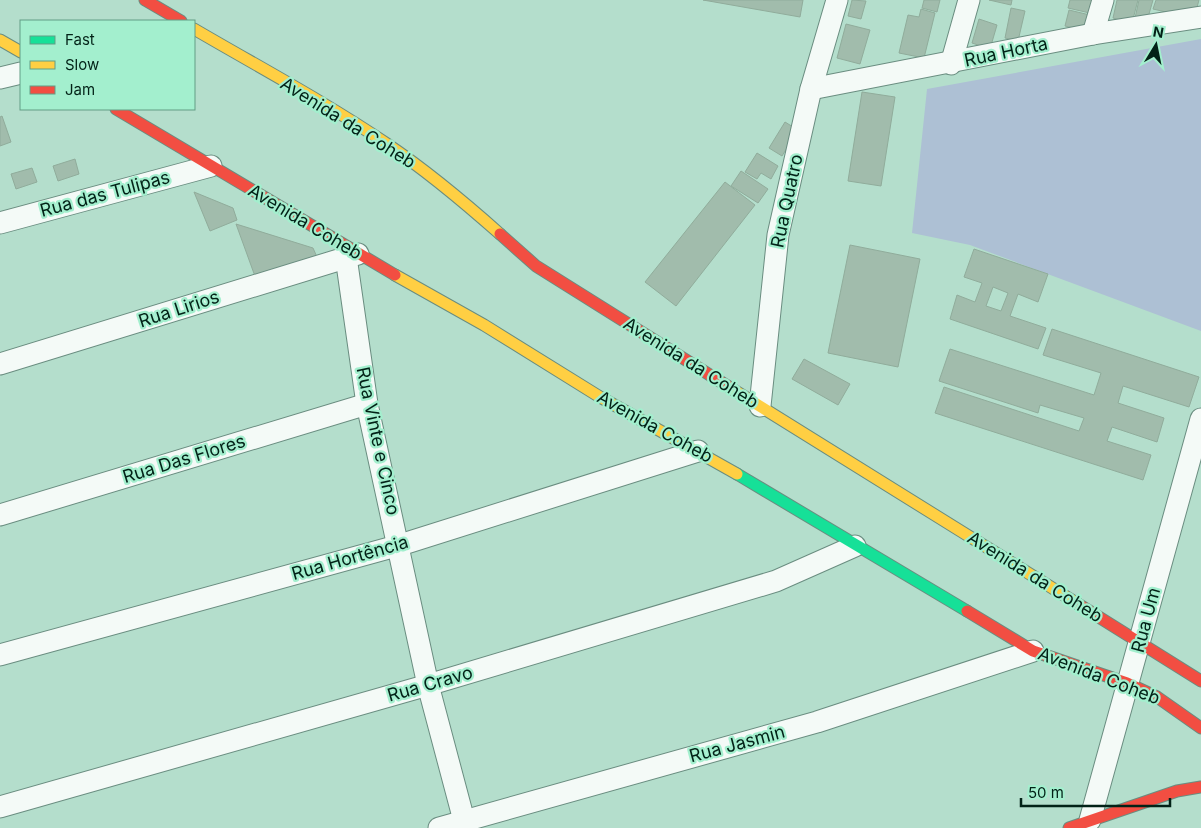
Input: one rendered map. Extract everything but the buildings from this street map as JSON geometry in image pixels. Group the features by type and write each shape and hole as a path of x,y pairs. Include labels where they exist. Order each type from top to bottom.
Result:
{"main road":[{"path":"145,0 179,20"},
{"name":"Avenida da Coheb","path":"195,29 365,129 450,192 536,266 1201,681"},
{"path":"0,40 20,51"},
{"name":"Avenida Coheb","path":"118,110 352,255 484,325 600,397 698,451 1033,651 1060,663 1128,684 1164,701 1201,728"},
{"path":"1177,791 1201,778"},
{"path":"1069,828 1177,791 1201,786"}],"street":[{"name":"Rua Quatro","path":"760,406 778,234 812,89 837,0"},
{"path":"951,64 969,0"},
{"path":"1093,34 1103,0"},
{"name":"Rua Horta","path":"812,89 951,64 1093,34 1201,17"},
{"path":"0,78 20,73"},
{"name":"Rua das Tulipas","path":"0,223 211,166"},
{"name":"Rua Lirios","path":"0,364 352,255"},
{"name":"Rua Vinte e Cinco","path":"352,255 368,404 400,545 428,685 465,824"},
{"name":"Rua Das Flores","path":"0,515 368,404"},
{"name":"Rua Um","path":"1090,820 1201,419"},
{"name":"Rua Hortência","path":"0,655 400,545 698,451"},
{"name":"Rua Cravo","path":"0,807 428,685 776,581 855,546"},
{"name":"Rua Jasmin","path":"439,828 465,824 817,722 1033,651"}],"shaded area":[{"path":"1201,39 1201,331 970,245 912,233 927,89"}],"traffic: fast":[{"path":"737,474 967,611"}],"traffic: slow":[{"path":"195,30 316,99 387,144 445,187 500,234"},
{"path":"0,40 20,51"},
{"path":"395,275 484,325 600,397 737,474"},
{"path":"729,387 1078,604"}],"traffic: jam":[{"path":"145,0 179,20"},
{"path":"118,110 395,275"},
{"path":"500,234 536,266 729,387"},
{"path":"1078,604 1201,681"},
{"path":"967,611 1033,651 1127,683 1157,697 1201,728"},
{"path":"1069,828 1177,791 1201,787"}]}
